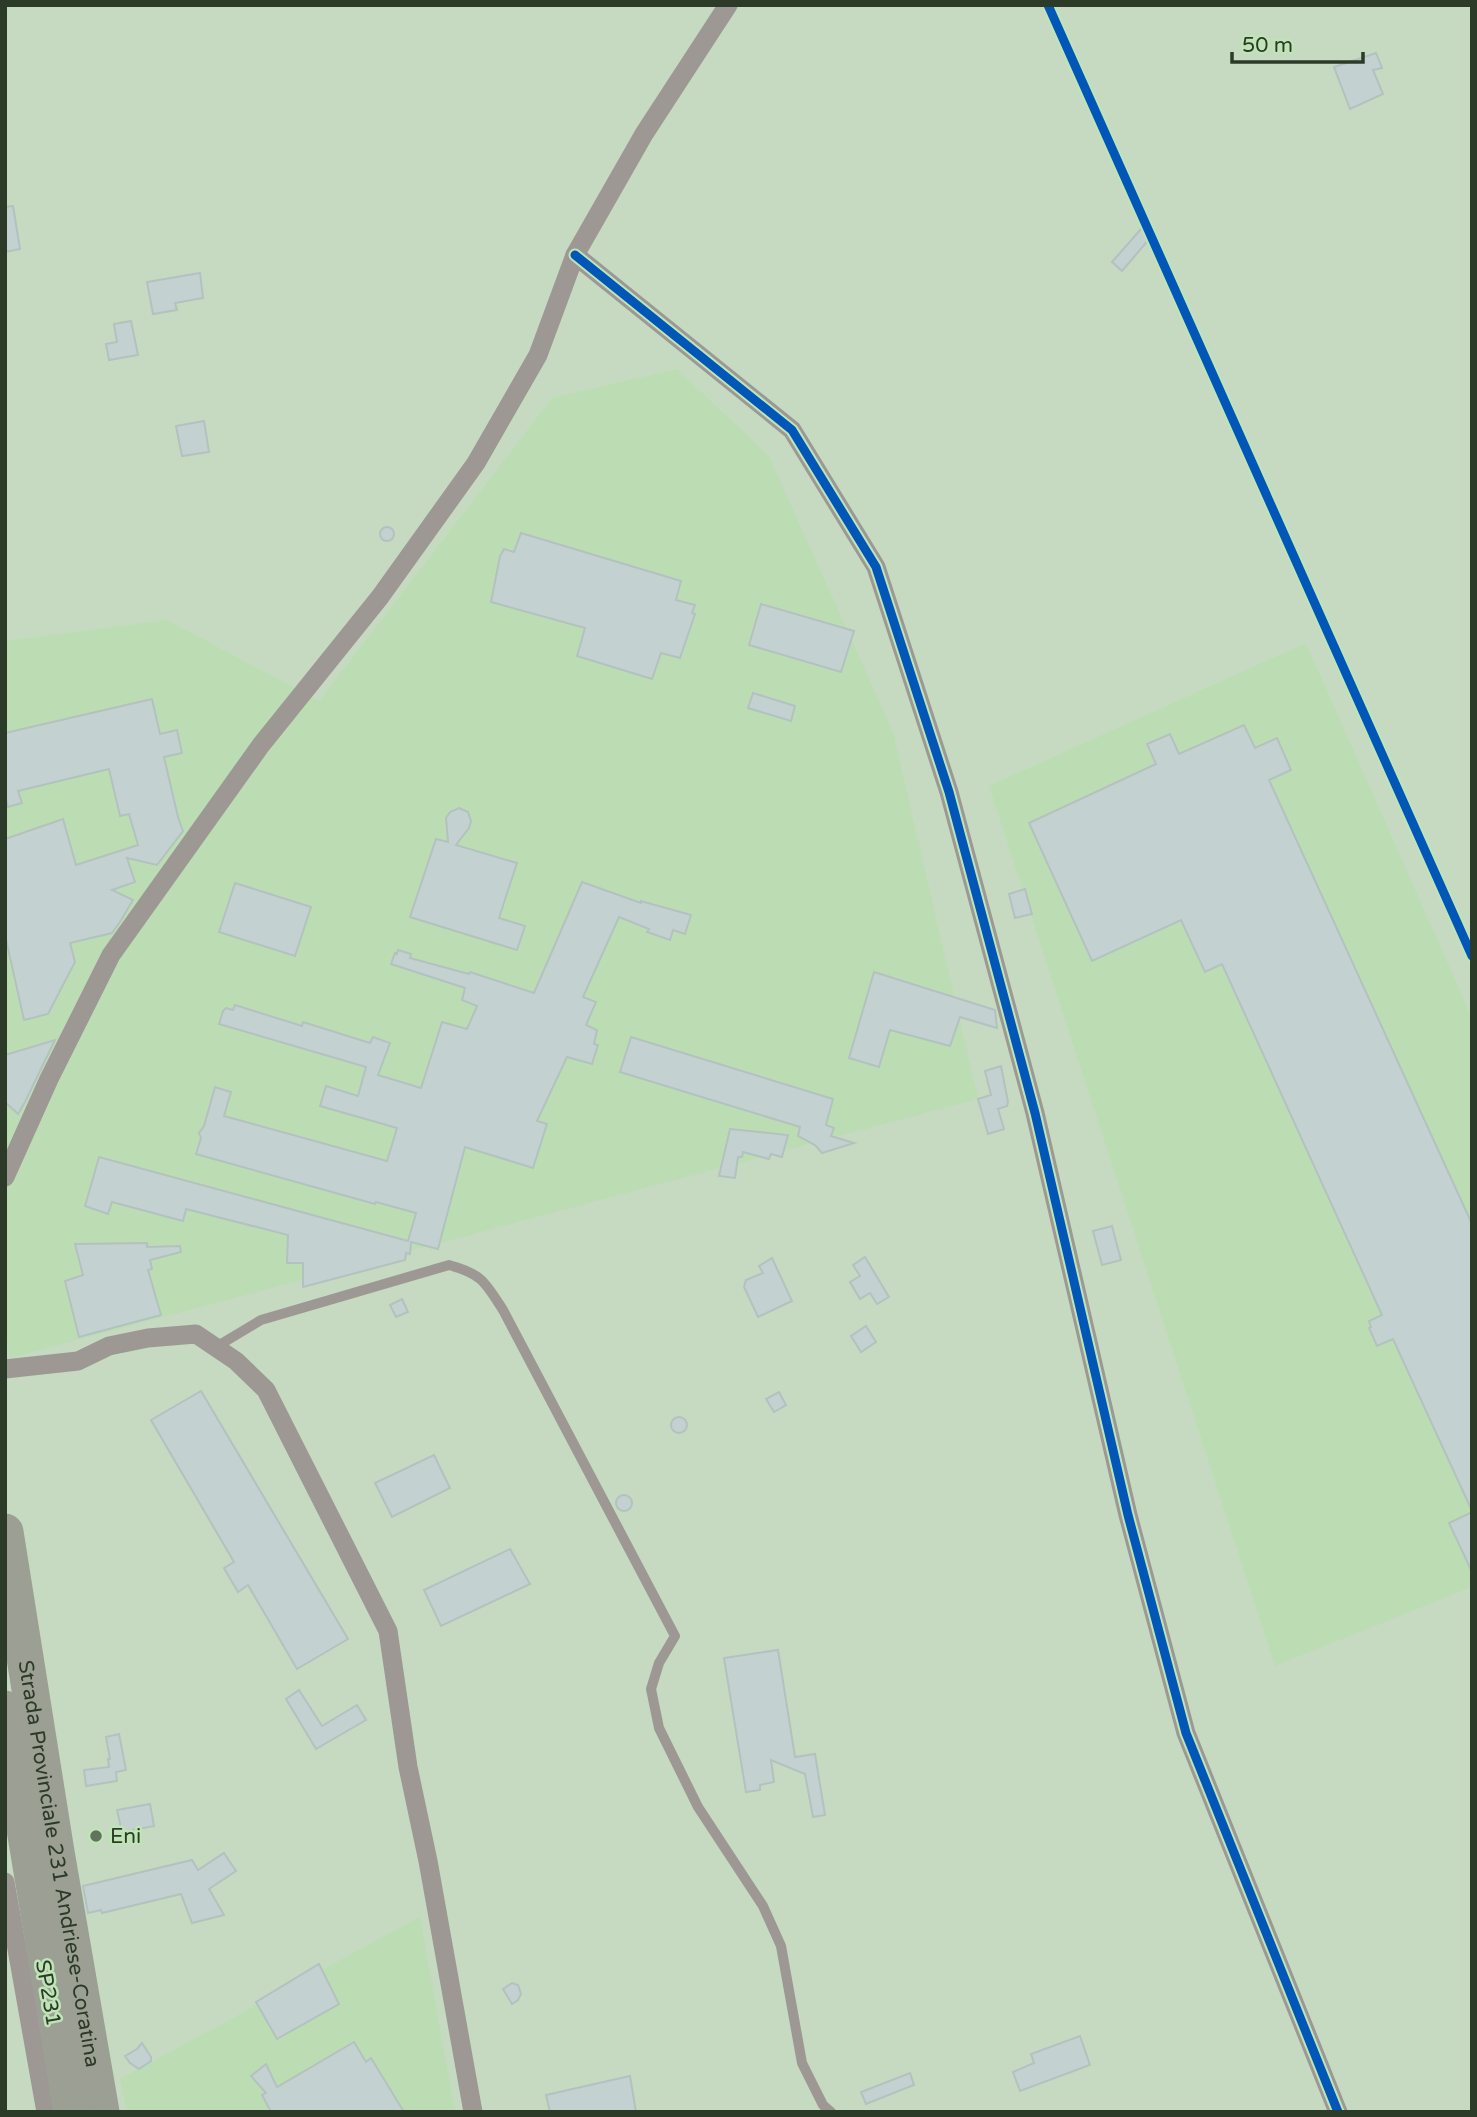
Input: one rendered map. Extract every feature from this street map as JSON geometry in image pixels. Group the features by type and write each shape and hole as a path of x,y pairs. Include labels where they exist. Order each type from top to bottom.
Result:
{"highway":[{"name":"Strada Provinciale 231 Andriese-Coratina","path":"5,1532 56,1852 102,2112"},
{"name":"Strada Provinciale 231 Andriese-Coratina","path":"5,1709 72,2112"}],"street":[{"path":"5,1177 49,1079 111,955 261,745 380,597 476,463 538,355 575,254 644,134 728,5"},
{"path":"575,254 792,430 876,567 949,792 1035,1113 1129,1515 1185,1733 1338,2112"},
{"path":"5,1369 78,1361 109,1346 148,1338 196,1334 236,1362 266,1390 388,1631 408,1767 473,2112"},
{"name":"SP231","path":"5,1882 46,2112"}],"lane":[{"path":"215,1347 261,1320 449,1265 474,1272 489,1287 674,1636 659,1663 651,1689 659,1728 698,1807 763,1906 780,1946 802,2063 823,2105 831,2112"}],"shaded area":[{"path":"677,369 769,456 893,732 978,1099 10,1358 5,1330 5,641 167,620 319,701 552,398"},
{"path":"1306,643 1472,1018 1472,1587 1275,1666 989,786"},
{"path":"420,1917 455,2112 127,2112 120,2079"}],"building":[{"path":"1376,53 1382,68 1373,70 1383,94 1350,109 1334,67"},
{"path":"13,206 20,249 5,252 5,207"},
{"path":"1141,229 1151,237 1122,271 1112,262"},
{"path":"200,273 203,298 175,303 177,310 153,314 147,282"},
{"path":"131,321 138,355 109,360 106,344 117,342 114,324"},
{"path":"204,421 209,452 182,456 176,426"},
{"path":"384,527 390,527 394,534 390,541 384,541 380,537 380,531"},
{"path":"521,533 681,581 676,600 695,605 692,613 695,614 680,658 661,653 652,679 577,656 585,628 491,602 500,556 504,549 514,552"},
{"path":"761,604 854,631 841,672 749,645"},
{"path":"753,693 795,706 791,721 748,708"},
{"path":"152,699 160,734 177,730 182,753 164,757 183,831 157,865 127,858 135,882 112,890 133,900 120,922 112,933 70,943 75,962 48,1014 24,1020 5,935 5,839 63,819 76,865 138,845 129,814 120,816 109,769 18,791 22,803 8,807 5,795 5,733"},
{"path":"1244,725 1255,748 1277,738 1291,770 1269,780 1472,1224 1472,1511 1393,1339 1377,1346 1369,1328 1369,1321 1382,1315 1222,964 1205,972 1181,920 1092,961 1029,823 1156,764 1147,744 1170,734 1179,754"},
{"path":"459,808 468,812 471,821 456,845 517,863 499,918 525,926 517,950 410,917 436,839 448,842 446,818 450,812"},
{"path":"582,882 641,903 691,915 685,934 673,930 670,940 647,932 649,929 619,917 583,997 596,1002 586,1025 597,1030 594,1044 598,1045 592,1064 567,1057 537,1121 547,1124 533,1168 465,1147 438,1249 411,1242 410,1254 406,1253 405,1260 303,1287 303,1263 287,1263 288,1235 186,1209 183,1221 112,1202 108,1214 85,1206 99,1157 408,1241 416,1213 196,1154 201,1138 199,1133 204,1126 215,1087 231,1092 224,1116 387,1161 397,1128 320,1106 326,1086 358,1096 366,1067 219,1024 223,1011 226,1008 233,1010 235,1005 370,1043 373,1037 390,1043 378,1075 421,1088 442,1022 467,1029 477,1006 462,1000 465,988 391,964 395,953 397,954 398,950 411,954 410,958 469,974 470,972 534,993"},
{"path":"235,883 311,907 295,956 219,932"},
{"path":"1025,889 1032,914 1015,918 1009,894"},
{"path":"874,972 995,1010 997,1028 960,1017 950,1046 890,1030 879,1067 849,1058"},
{"path":"631,1037 833,1099 826,1125 834,1128 831,1136 854,1143 822,1153 815,1145 798,1136 800,1127 620,1072"},
{"path":"55,1040 18,1114 5,1102 5,1055"},
{"path":"1001,1066 1008,1102 1007,1106 998,1109 1004,1129 988,1134 978,1099 991,1095 985,1071"},
{"path":"730,1129 788,1135 782,1157 771,1154 769,1159 743,1152 742,1157 738,1157 735,1178 719,1176"},
{"path":"1112,1226 1121,1260 1102,1265 1093,1231"},
{"path":"147,1243 147,1247 180,1246 181,1252 150,1260 152,1269 148,1270 161,1315 79,1337 65,1281 83,1275 75,1244"},
{"path":"865,1257 889,1297 877,1304 870,1293 860,1299 850,1282 860,1276 853,1265"},
{"path":"772,1258 792,1301 758,1317 744,1287 746,1280 763,1273 759,1266"},
{"path":"402,1299 408,1312 396,1317 390,1305"},
{"path":"866,1326 876,1342 861,1352 851,1336"},
{"path":"201,1391 348,1639 297,1669 248,1585 238,1592 224,1568 234,1562 151,1420"},
{"path":"779,1392 786,1405 774,1412 766,1399"},
{"path":"676,1417 682,1417 687,1425 685,1431 676,1433 671,1428 671,1422"},
{"path":"434,1455 450,1488 392,1517 375,1483"},
{"path":"624,1495 632,1503 624,1511 616,1503"},
{"path":"1472,1512 1472,1572 1449,1523"},
{"path":"510,1549 530,1584 441,1626 424,1590"},
{"path":"778,1650 795,1757 815,1754 825,1815 813,1817 805,1774 771,1760 774,1782 760,1785 760,1790 746,1792 724,1658"},
{"path":"299,1690 322,1726 357,1705 366,1720 316,1749 286,1699"},
{"path":"119,1734 126,1770 116,1772 117,1781 86,1786 84,1770 109,1767 106,1737"},
{"path":"150,1804 154,1826 122,1832 117,1810"},
{"path":"224,1853 236,1871 209,1889 224,1915 192,1923 181,1894 102,1913 101,1910 88,1913 83,1886 192,1860 198,1870"},
{"path":"319,1964 339,2004 277,2039 256,2002"},
{"path":"512,1983 518,1985 521,1994 512,2004 503,1989"},
{"path":"1080,2036 1090,2065 1020,2091 1013,2072 1034,2063 1031,2054"},
{"path":"354,2042 366,2062 371,2058 404,2112 271,2112 262,2095 266,2093 251,2076 266,2064 277,2087"},
{"path":"142,2043 151,2061 139,2069 125,2056"},
{"path":"910,2073 914,2085 866,2104 861,2092"},
{"path":"630,2076 636,2112 550,2112 546,2095"}],"cycle path":[{"path":"1048,5 1472,956"},
{"path":"575,255 792,430 876,567 949,792 1035,1113 1128,1515 1186,1733 1338,2112"}],"place":[{"name":"Eni","path":"96,1836"}]}
